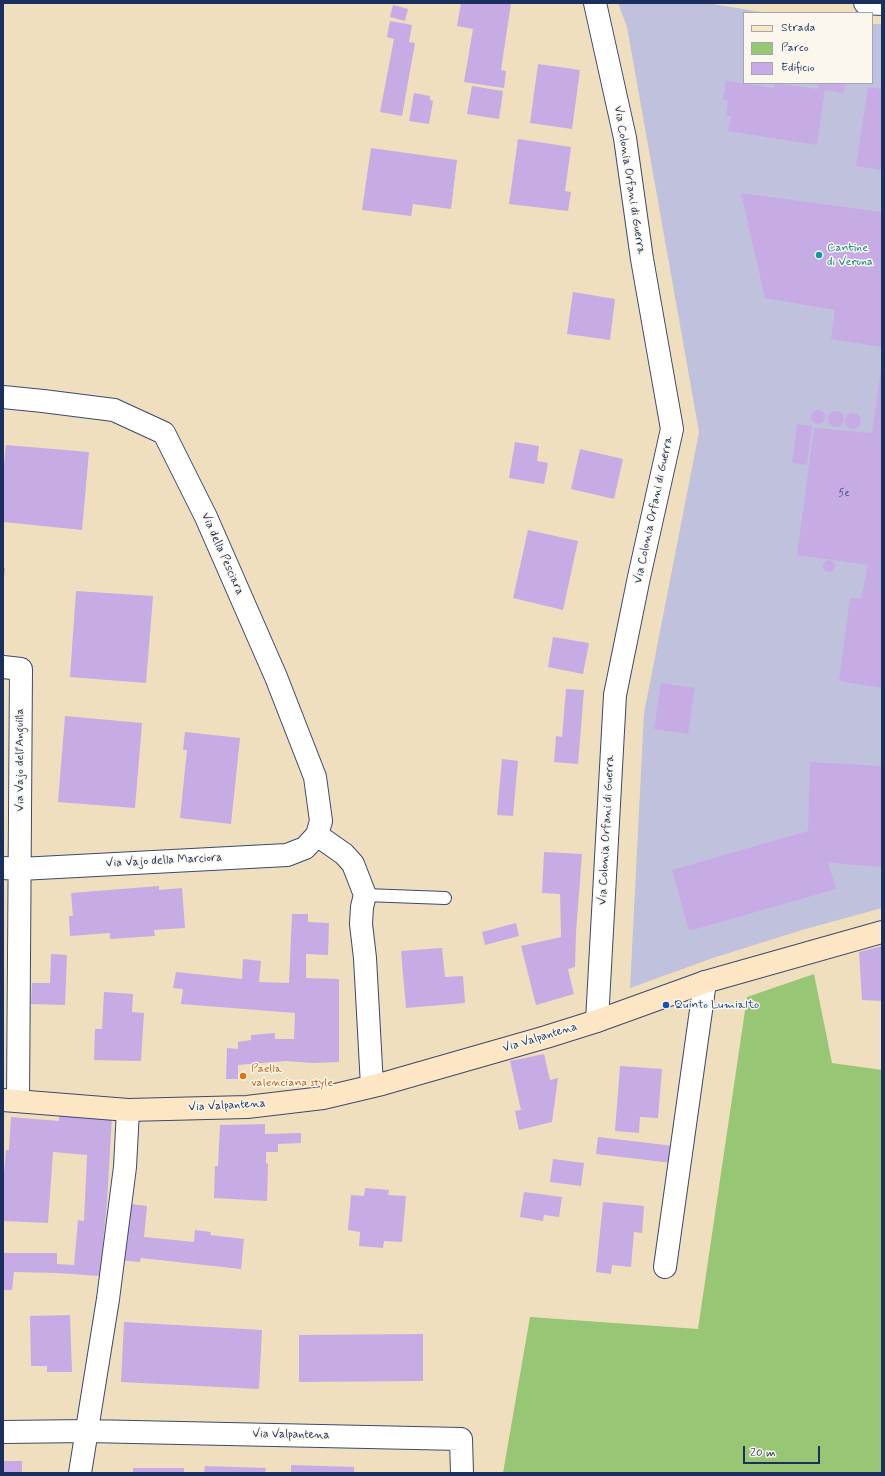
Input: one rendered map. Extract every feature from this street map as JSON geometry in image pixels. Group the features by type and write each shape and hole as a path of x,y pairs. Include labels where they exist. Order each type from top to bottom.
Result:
{"street":[{"name":"Via Colonia Orfani di Guerra","path":"595,3 625,138 642,259 672,429 639,577 615,695 596,1021"},
{"path":"865,3 882,4"},
{"name":"Via della Pesciara","path":"3,397 43,400 114,410 164,433 206,517 276,677 315,777 321,821 317,835"},
{"name":"Via Vajo dell'Anguilla","path":"3,667 21,669 11,868"},
{"path":"317,835 344,854 353,864 365,895 361,919 365,958 372,1086"},
{"name":"Via Vajo della Marciora","path":"11,868 287,855 305,848 317,835"},
{"name":"Via Valpantena","path":"11,868 10,1100 128,1110 247,1107 323,1098 372,1086 596,1021 705,982 882,932"},
{"path":"665,1267 705,982"},
{"path":"80,1473 108,1299 125,1167 128,1110"},
{"name":"Via Valpantena","path":"3,1432 86,1431 461,1439 462,1473"}],"lane":[{"path":"365,895 445,898"}],"shaded area":[{"path":"618,3 707,3 761,12 743,12 743,84 873,84 873,24 882,24 882,908 802,930 713,958 630,988 644,713 699,432 627,27"}],"green space":[{"path":"814,974 832,1063 882,1070 882,1473 503,1473 530,1317 698,1329 747,997"}],"building":[{"path":"461,3 511,3 501,70 506,71 504,88 464,82 473,29 457,26"},
{"path":"393,5 408,9 405,21 390,17"},
{"path":"390,21 412,25 409,42 415,43 402,116 380,112 394,39 387,37"},
{"path":"538,64 580,70 572,129 530,123"},
{"path":"726,81 774,88 775,84 818,89 819,84 845,84 844,93 825,90 817,145 728,131 731,116 726,116 728,101 723,100"},
{"path":"472,86 503,91 499,119 467,114"},
{"path":"868,87 882,89 882,170 856,166"},
{"path":"414,93 430,96 430,100 433,101 429,124 409,121"},
{"path":"518,139 571,147 565,191 571,192 568,211 509,204"},
{"path":"371,148 457,160 451,209 413,204 411,216 362,210"},
{"name":"Cantine di Verona","path":"741,193 882,212 882,347 831,339 835,310 765,298"},
{"path":"573,292 615,299 610,340 567,334"},
{"path":"881,370 882,688 839,681 850,598 861,599 868,565 797,555 814,428 872,433"},
{"path":"815,410 821,410 825,414 825,420 821,424 815,424 811,420 811,414"},
{"path":"833,411 839,411 844,416 842,425 839,427 833,427 828,422 828,416"},
{"path":"853,413 859,415 861,421 859,427 853,429 847,427 845,421 847,415"},
{"path":"797,424 812,426 807,465 792,463"},
{"path":"515,442 539,446 537,461 548,463 544,484 509,478"},
{"path":"6,445 89,452 82,530 3,522 3,474"},
{"path":"580,449 623,459 614,499 571,489"},
{"path":"528,530 578,541 563,610 513,598"},
{"path":"829,560 833,562 835,566 833,570 829,572 825,570 823,566 825,562"},
{"path":"3,568 5,568 4,578 3,578"},
{"path":"76,591 153,596 146,683 70,677"},
{"path":"553,637 589,643 583,674 548,667"},
{"path":"661,683 695,688 688,734 654,729"},
{"path":"566,689 584,690 578,764 554,762 556,736 562,737"},
{"path":"65,716 142,723 135,808 58,802"},
{"path":"185,732 240,738 231,824 180,818 187,750 183,750"},
{"path":"502,759 518,761 513,816 497,815"},
{"path":"810,762 882,766 882,867 828,862 836,889 689,931 672,870 808,831"},
{"path":"544,852 582,854 575,967 568,969 574,994 536,1005 521,946 561,937 560,894 542,893"},
{"path":"159,886 159,890 182,888 185,928 154,930 155,936 110,939 110,933 70,936 69,916 73,916 71,893"},
{"path":"292,914 308,914 308,922 329,923 328,955 306,954 306,978 339,979 339,1062 313,1063 286,1061 238,1065 238,1079 226,1079 227,1048 238,1049 238,1042 251,1040 251,1035 275,1033 275,1039 294,1039 295,1013 181,1004 183,989 173,988 176,972 242,979 243,959 261,961 259,982 289,983"},
{"path":"516,923 519,936 485,945 482,932"},
{"path":"882,946 882,1001 862,1000 859,952"},
{"path":"442,948 445,977 463,976 465,1003 406,1008 401,951"},
{"path":"51,954 67,955 65,1005 31,1004 32,983 50,983"},
{"path":"104,992 133,994 132,1012 144,1013 141,1061 94,1060 95,1029 102,1029"},
{"path":"544,1054 550,1080 558,1078 552,1122 519,1130 515,1111 521,1110 510,1061"},
{"path":"620,1066 662,1069 658,1118 640,1117 639,1133 615,1131"},
{"path":"59,1114 112,1116 107,1203 100,1276 14,1272 12,1290 3,1290 3,1253 57,1253 57,1264 74,1265 78,1220 84,1221 87,1155 53,1152 48,1223 3,1221 3,1185 6,1150 9,1150 11,1117 59,1121"},
{"path":"265,1124 265,1134 301,1133 301,1143 278,1144 278,1152 266,1152 266,1163 268,1164 267,1201 214,1198 215,1166 218,1166 220,1125"},
{"path":"598,1137 674,1146 672,1163 596,1154"},
{"path":"553,1159 584,1163 581,1186 550,1182"},
{"path":"365,1188 389,1190 388,1195 406,1196 402,1242 384,1241 383,1248 359,1246 360,1232 348,1230 351,1195 364,1196"},
{"path":"524,1192 562,1197 559,1217 544,1215 543,1221 520,1217"},
{"path":"603,1202 644,1206 642,1233 634,1232 631,1267 612,1265 611,1274 596,1272"},
{"path":"122,1203 147,1206 144,1237 194,1242 195,1230 211,1232 210,1235 244,1239 241,1269 141,1258 140,1262 115,1260"},
{"path":"70,1315 72,1372 47,1372 47,1366 31,1366 30,1316"},
{"path":"124,1322 262,1330 259,1389 121,1382"},
{"path":"423,1334 423,1381 299,1382 299,1335"},
{"path":"3,1461 22,1461 22,1473 3,1473"},
{"path":"291,1465 354,1467 354,1473 291,1473"},
{"path":"205,1466 266,1468 265,1473 204,1473"},
{"path":"133,1468 184,1468 184,1473 133,1473"}],"place":[{"name":"Cantine di Verona","path":"819,255"},
{"name":"Quinto Lumialto","path":"666,1005"},
{"name":"Paella valenciana style","path":"243,1076"}]}
